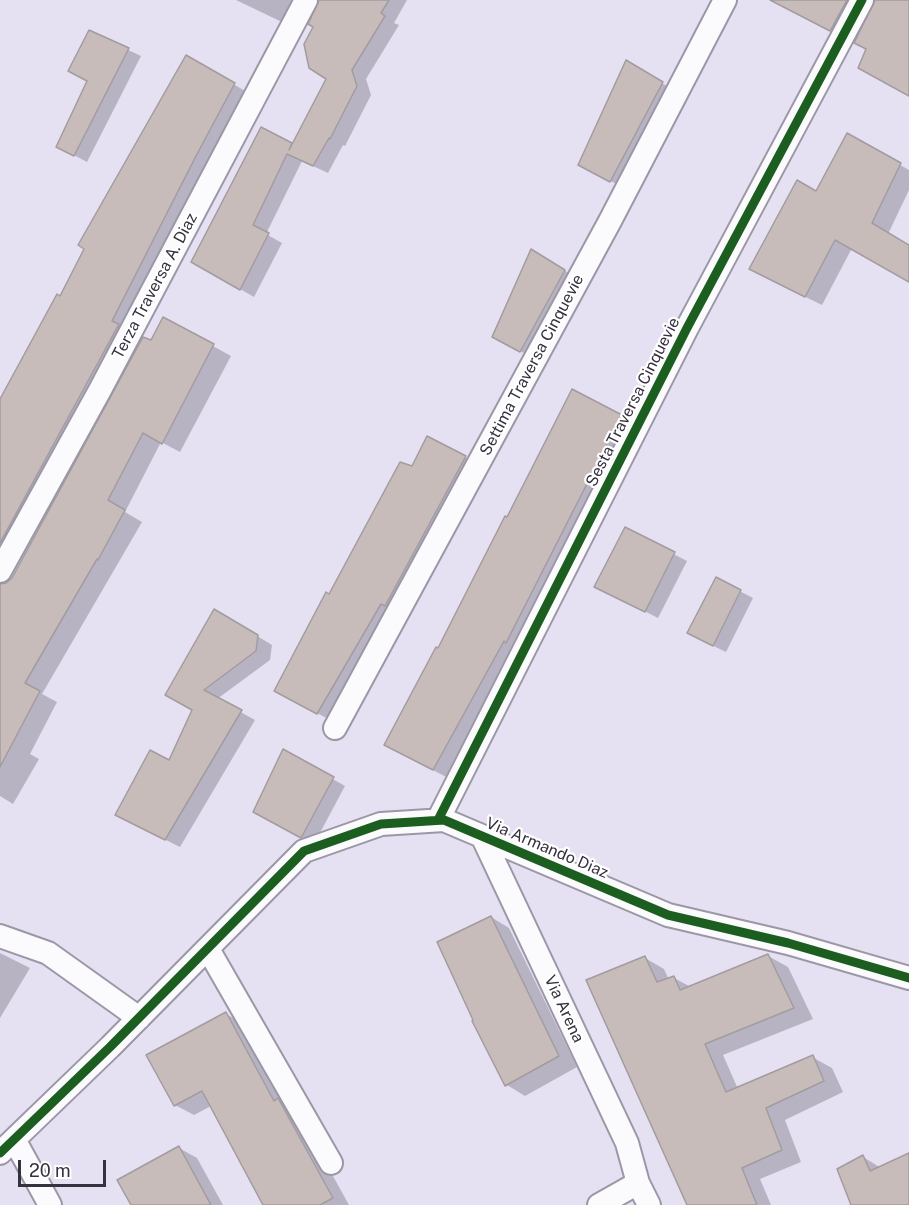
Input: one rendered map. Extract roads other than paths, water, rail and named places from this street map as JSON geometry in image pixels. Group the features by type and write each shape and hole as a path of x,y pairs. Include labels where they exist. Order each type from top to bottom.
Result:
{"street":[{"name":"Terza Traversa A. Diaz","path":"0,571 100,390 306,0"},
{"name":"Settima Traversa Cinquevie","path":"335,728 610,221 725,0"},
{"name":"Sesta Traversa Cinquevie","path":"438,820 687,328 862,0"},
{"name":"Via Armando Diaz","path":"7,1147 139,1018 304,851 381,824 444,820 668,915 788,943 909,978"},
{"name":"Via Arena","path":"483,838 627,1143 638,1183 649,1205"},
{"path":"0,936 48,953 139,1018"},
{"path":"208,949 331,1163"},
{"path":"7,1147 50,1205"},
{"path":"599,1205 638,1183"}]}
